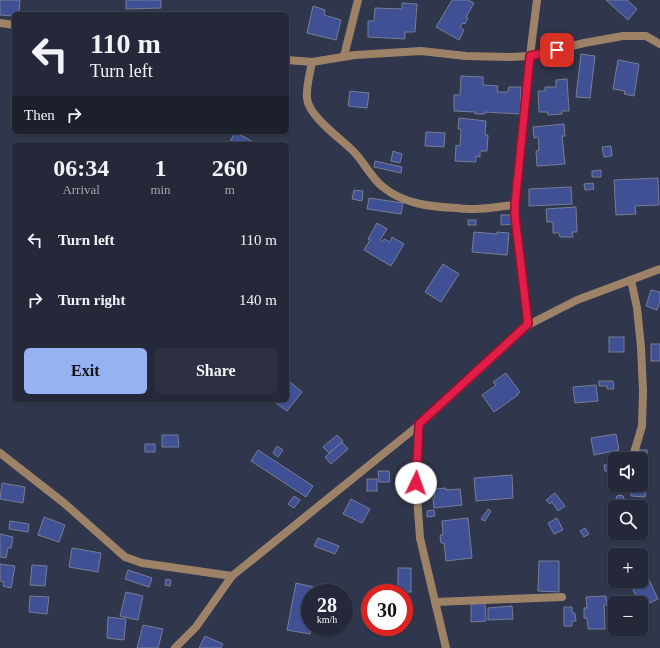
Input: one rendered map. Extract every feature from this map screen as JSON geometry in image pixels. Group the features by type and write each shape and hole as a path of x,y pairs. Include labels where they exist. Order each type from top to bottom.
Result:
{"street":[{"path":"344,56 358,0"},
{"path":"528,324 515,205 537,0"},
{"path":"0,23 12,25"},
{"path":"289,60 312,62 344,56 421,51 466,56 530,56 584,43 623,36 646,36 660,44"},
{"path":"312,62 307,99 310,108 321,122 357,154 371,175 383,188 399,197 417,204 439,207 475,209 515,205"},
{"path":"175,648 196,627 232,576 419,424 528,324 577,300 660,269"},
{"path":"631,280 637,308 643,391 642,426 634,452"},
{"path":"419,424 416,483 420,538 446,648"},
{"path":"0,453 64,503 126,557 142,563 232,576"},
{"path":"435,602 562,597"}],"building":[{"path":"0,0 20,0 19,12 12,12 12,16 0,15"},
{"path":"126,0 161,0 161,8 126,9"},
{"path":"452,0 468,0 474,3 466,17 468,18 465,24 463,23 460,27 464,30 459,40 436,27"},
{"path":"606,0 627,0 637,9 628,20"},
{"path":"402,3 417,4 415,32 405,32 405,39 368,37 368,21 374,21 375,8 402,9"},
{"path":"313,6 325,10 324,15 341,20 336,40 307,33"},
{"path":"581,54 595,56 590,98 576,97"},
{"path":"618,60 639,64 634,96 624,94 625,91 613,89"},
{"path":"461,76 483,77 483,85 498,86 497,92 508,92 509,87 521,87 520,114 485,112 485,114 475,114 475,112 454,111 454,95 460,95"},
{"path":"567,79 569,111 562,111 562,114 548,115 547,112 539,112 538,91 545,91 545,87 556,87 556,80"},
{"path":"350,91 369,93 367,108 348,106"},
{"path":"459,118 486,121 485,135 488,135 487,151 480,151 480,157 476,156 476,162 455,161 456,145 460,146 461,129 458,129"},
{"path":"564,124 565,136 562,136 565,164 537,166 536,151 539,150 538,137 534,138 533,127"},
{"path":"426,132 445,133 444,147 425,146"},
{"path":"234,134 239,134 253,142 230,142"},
{"path":"611,146 612,156 604,157 602,147"},
{"path":"393,151 402,154 400,163 391,161"},
{"path":"375,161 402,167 401,173 374,167"},
{"path":"601,170 601,177 592,177 592,171"},
{"path":"658,178 659,205 635,206 636,214 616,215 614,180"},
{"path":"593,183 594,189 585,190 584,184"},
{"path":"571,187 572,204 529,206 529,189"},
{"path":"354,190 363,191 362,201 352,199"},
{"path":"369,198 403,203 401,214 367,209"},
{"path":"576,207 577,232 572,232 573,237 560,237 559,233 553,233 553,222 547,222 546,209"},
{"path":"501,215 513,215 513,224 501,225"},
{"path":"468,220 476,220 476,225 468,225"},
{"path":"377,223 387,229 380,240 382,242 384,239 390,242 392,237 404,244 391,266 364,250"},
{"path":"474,232 497,234 497,232 509,233 507,255 472,252"},
{"path":"443,264 459,274 441,302 425,292"},
{"path":"651,290 660,292 660,301 657,310 646,306"},
{"path":"609,337 624,337 624,352 609,352"},
{"path":"651,344 660,344 660,361 651,361"},
{"path":"506,373 520,392 494,412 482,395 496,385 493,382"},
{"path":"289,381 302,392 287,411 274,402 289,402"},
{"path":"599,381 613,381 614,389 607,389 607,386 599,386"},
{"path":"596,385 598,401 575,403 573,387"},
{"path":"616,434 619,450 594,455 591,438"},
{"path":"162,435 178,435 179,447 162,447"},
{"path":"337,435 343,441 329,453 323,447"},
{"path":"342,442 348,449 331,464 325,457"},
{"path":"145,444 155,444 155,452 145,452"},
{"path":"277,446 283,450 278,457 273,453"},
{"path":"258,450 313,486 306,497 251,461"},
{"path":"638,450 647,450 647,452 638,452"},
{"path":"604,465 608,465 608,471 605,471"},
{"path":"378,471 389,471 390,482 379,482"},
{"path":"512,475 513,498 476,501 474,478"},
{"path":"367,479 377,479 377,491 367,491"},
{"path":"2,483 25,487 23,503 0,499"},
{"path":"446,488 446,490 460,489 462,505 434,508 434,489"},
{"path":"631,492 645,492 645,497 631,496"},
{"path":"555,493 565,506 558,511 552,502 550,504 546,500"},
{"path":"618,495 622,495 624,500 616,500"},
{"path":"294,496 300,500 294,508 288,504"},
{"path":"351,499 370,509 362,523 343,514"},
{"path":"488,509 491,511 485,521 481,519"},
{"path":"434,510 435,516 427,517 427,511"},
{"path":"44,517 65,525 59,542 38,535"},
{"path":"468,518 472,558 446,561 444,543 441,543 440,535 443,535 442,521"},
{"path":"557,518 563,530 554,534 548,523"},
{"path":"10,521 29,524 28,532 9,529"},
{"path":"585,528 589,534 584,537 580,531"},
{"path":"0,534 13,537 11,548 8,548 6,558 0,557"},
{"path":"318,538 339,546 335,554 314,546"},
{"path":"72,548 101,553 98,572 69,567"},
{"path":"539,561 559,561 559,592 538,591"},
{"path":"0,564 15,566 11,588 3,586 4,582 0,581"},
{"path":"32,565 47,566 45,586 30,585"},
{"path":"398,568 411,568 411,584 398,584"},
{"path":"128,570 152,578 149,587 125,579"},
{"path":"648,578 658,599 648,604 648,596 636,596 632,588 648,588"},
{"path":"166,579 171,580 170,586 165,585"},
{"path":"296,583 301,584 301,632 287,630"},
{"path":"126,592 143,596 138,620 120,616"},
{"path":"30,596 49,597 47,614 29,612"},
{"path":"606,596 607,605 604,605 605,629 588,629 587,618 584,618 584,608 587,608 586,597"},
{"path":"485,603 486,621 471,622 471,604"},
{"path":"512,606 513,619 488,620 488,608"},
{"path":"564,607 572,607 572,613 575,613 576,621 572,621 572,626 564,626"},
{"path":"108,617 126,619 124,640 107,638"},
{"path":"143,625 163,629 158,648 137,648"},
{"path":"205,636 223,644 221,648 199,648"}],"route":[{"path":"416,483 419,424 528,324 515,205 530,56 557,50"}]}
